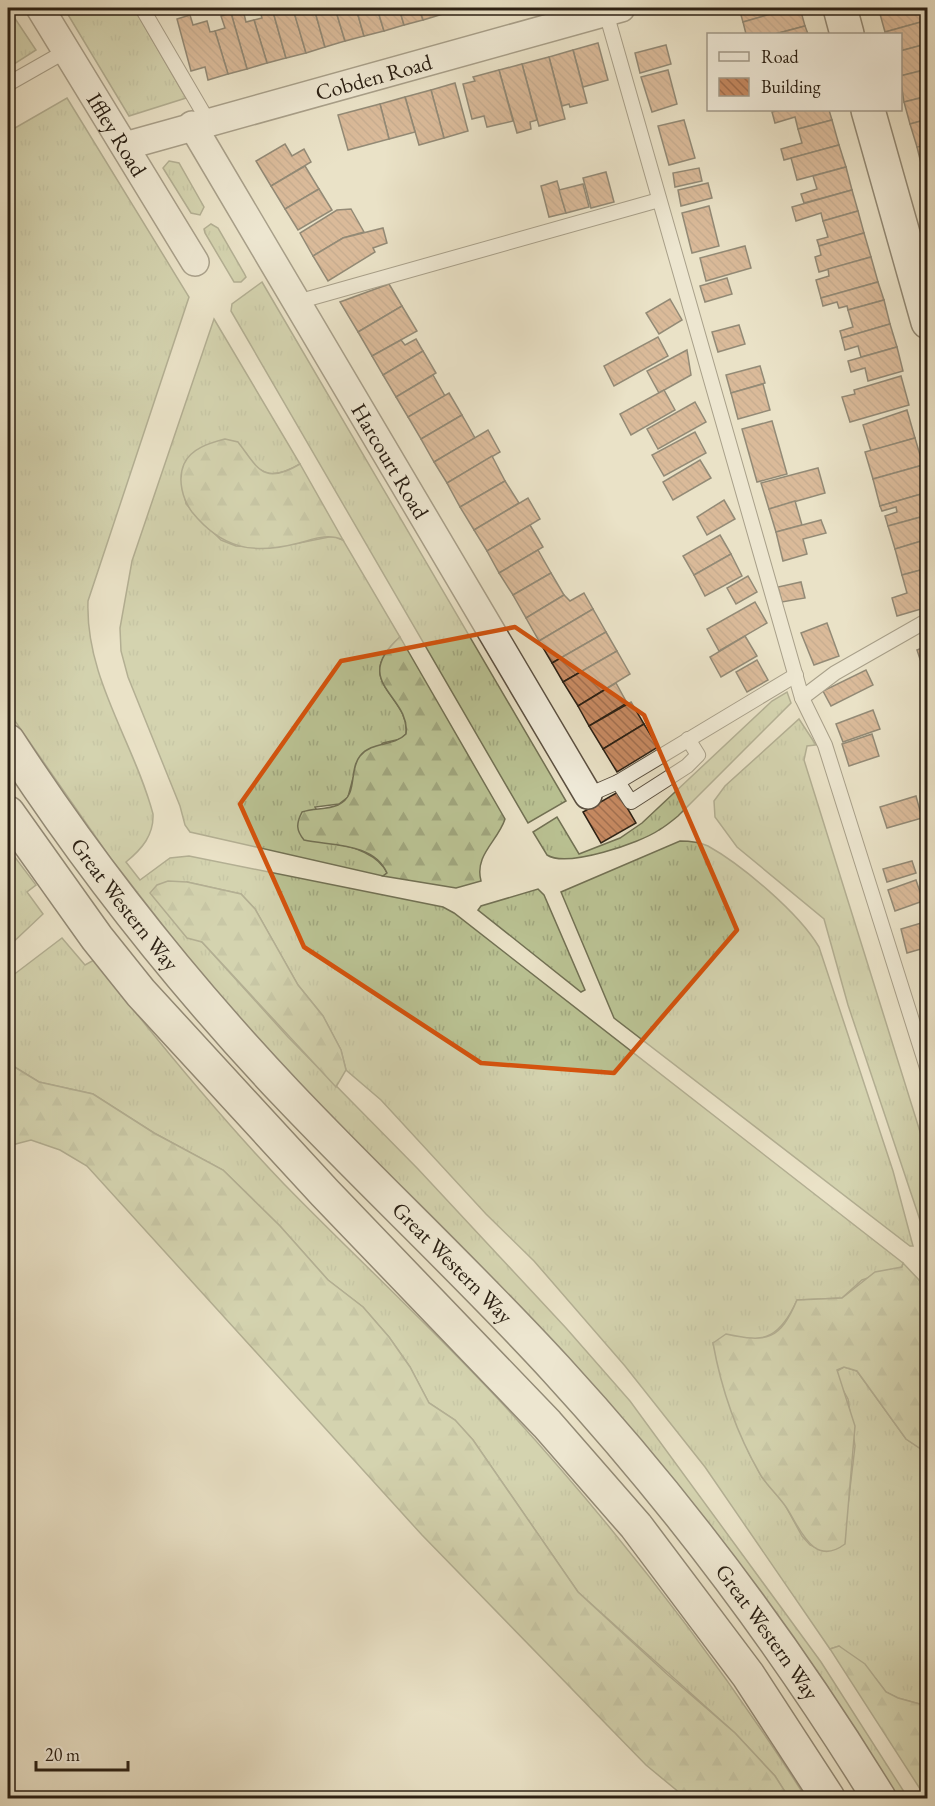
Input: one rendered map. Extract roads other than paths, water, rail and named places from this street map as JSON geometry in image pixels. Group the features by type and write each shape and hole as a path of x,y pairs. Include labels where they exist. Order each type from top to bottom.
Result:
{"main road":[{"path":"840,8 847,33"},
{"path":"868,111 927,322"},
{"name":"Great Western Way","path":"8,741 97,872 218,1018 285,1092 554,1368 672,1502 757,1614 879,1798"},
{"name":"Great Western Way","path":"8,813 97,938 141,993 325,1193 547,1424 628,1517 748,1675 828,1798"}],"street":[{"name":"Iffley Road","path":"40,8 195,262"},
{"name":"Cobden Road","path":"125,146 611,9"},
{"name":"Harcourt Road","path":"200,123 297,302 588,795"}],"lane":[{"path":"142,8 200,123"},
{"path":"611,9 660,200 802,698 825,745 927,1071"},
{"path":"8,84 66,51"},
{"path":"297,302 660,200"},
{"path":"802,698 835,673 927,620"},
{"path":"588,795 618,782 796,675"},
{"path":"618,782 631,802 687,766 698,755 688,739"}]}
